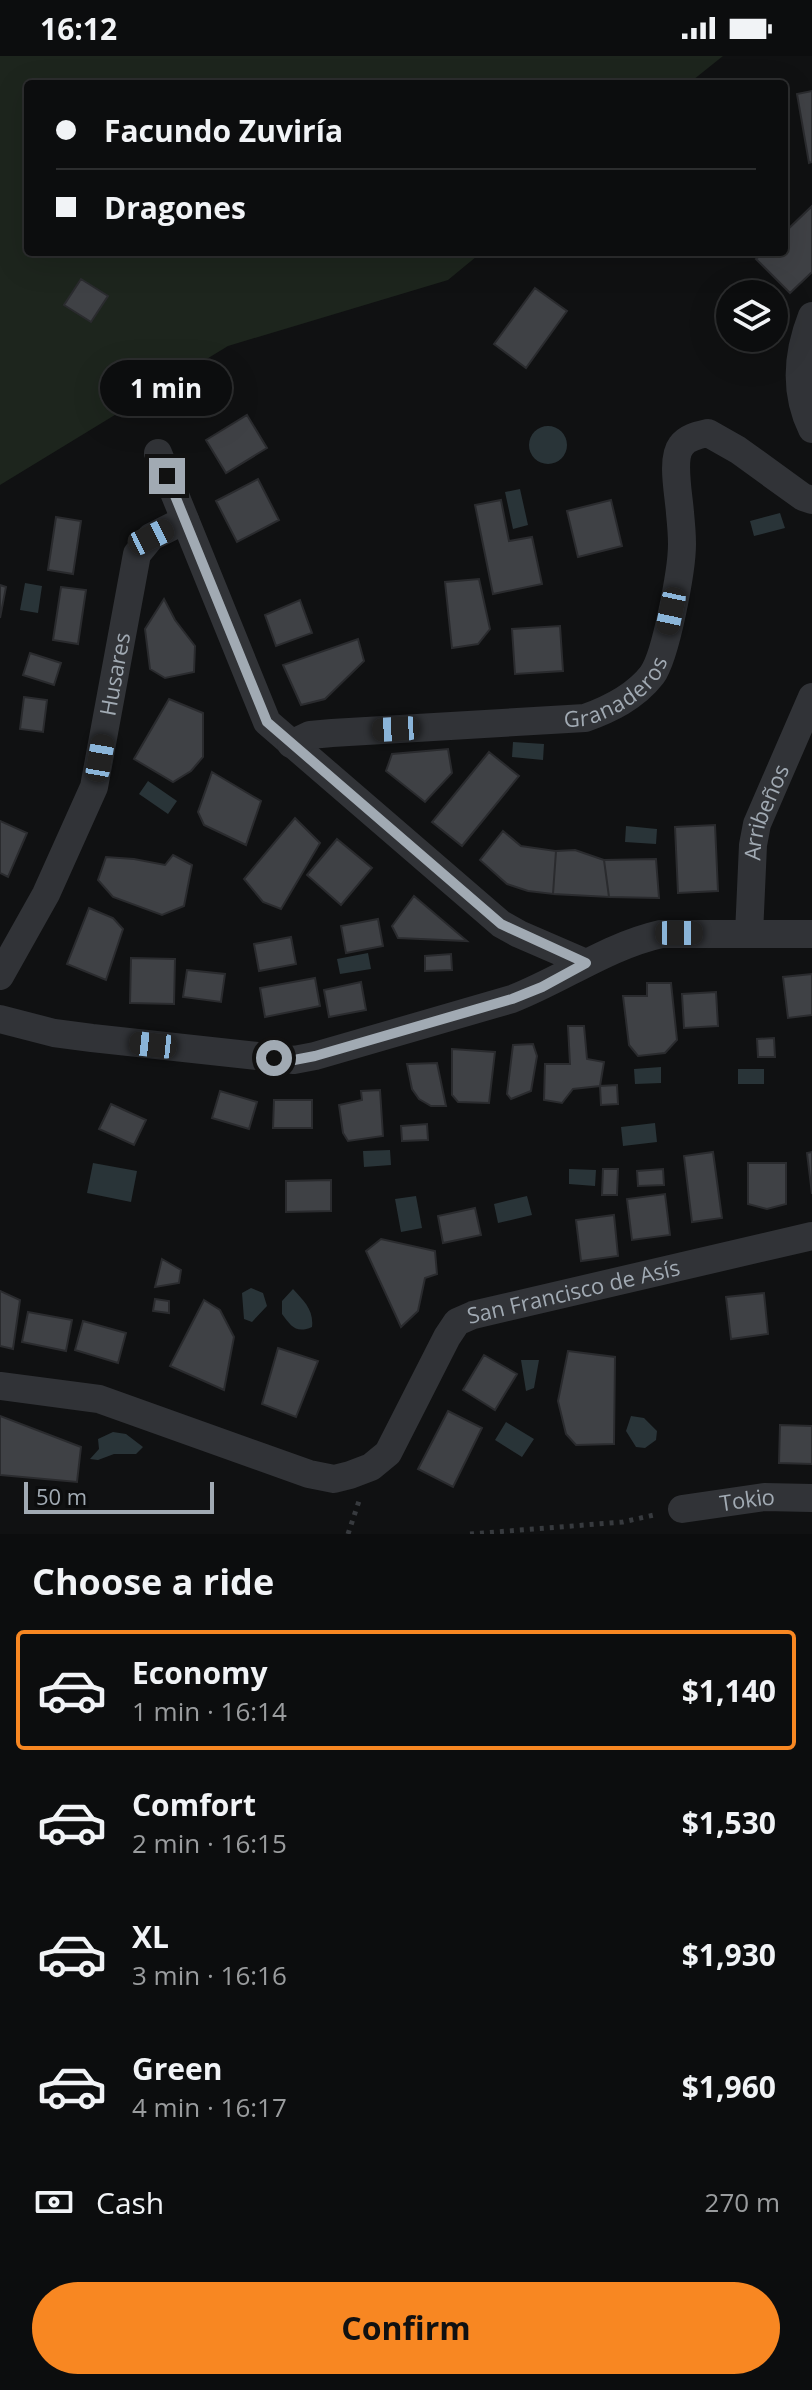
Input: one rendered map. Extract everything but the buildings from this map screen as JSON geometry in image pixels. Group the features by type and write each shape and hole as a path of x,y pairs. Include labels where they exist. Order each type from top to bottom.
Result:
{"street":[{"path":"812,316 803,338 798,379 803,411 812,429"},
{"name":"Granaderos","path":"291,744 310,735 332,733 585,718 613,708 634,693 651,677 661,660 681,561 676,459 681,445 694,436 708,433 812,500"},
{"path":"158,453 267,722 501,924 586,963"},
{"name":"Husares","path":"0,976 46,894 94,787 137,554 151,537 185,520"},
{"name":"Arribeños","path":"749,934 753,845 757,824 812,697"},
{"path":"0,1019 66,1035 294,1060 512,999 640,939 661,934 812,934"},
{"name":"San Francisco de Asís","path":"0,1386 99,1399 309,1474 334,1479 371,1467 388,1453 457,1322 473,1315 812,1236"},
{"name":"Tokio","path":"682,1509 764,1497 812,1498"}],"path":[{"path":"470,1534 623,1522 682,1509"}],"shaded area":[{"path":"0,56 723,56 693,80 24,80 24,256 477,256 448,280 228,346 0,485"},
{"path":"548,426 562,431 567,445 562,459 548,464 534,459 529,445 534,431"},
{"path":"520,489 528,525 513,529 505,492"},
{"path":"780,513 785,528 754,536 750,521"},
{"path":"25,583 42,586 38,613 20,610"},
{"path":"513,742 544,744 543,760 512,757"},
{"path":"148,781 177,801 168,814 139,794"},
{"path":"626,826 657,829 656,844 625,842"},
{"path":"368,953 371,969 340,974 337,959"},
{"path":"661,1067 661,1083 635,1084 634,1069"},
{"path":"738,1069 764,1069 764,1084 738,1084"},
{"path":"655,1123 657,1142 623,1146 621,1127"},
{"path":"390,1150 391,1165 364,1167 363,1151"},
{"path":"93,1163 137,1171 131,1202 87,1193"},
{"path":"569,1169 596,1170 595,1186 569,1184"},
{"path":"416,1196 422,1228 401,1232 395,1199"},
{"path":"527,1196 532,1215 498,1223 494,1204"},
{"path":"251,1288 263,1293 267,1306 252,1322 244,1319 242,1293"},
{"path":"293,1289 310,1311 312,1327 302,1330 294,1328 282,1314 282,1301"},
{"path":"521,1360 539,1360 534,1388 526,1391"},
{"path":"631,1416 644,1418 657,1431 656,1440 645,1448 636,1447 626,1431"},
{"path":"506,1422 534,1439 522,1457 495,1440"},
{"path":"113,1432 126,1434 143,1447 136,1454 90,1459 99,1449 98,1439"}],"route":[{"path":"167,476 267,722 501,924 586,963 512,999 315,1056 294,1060 274,1058"}]}
